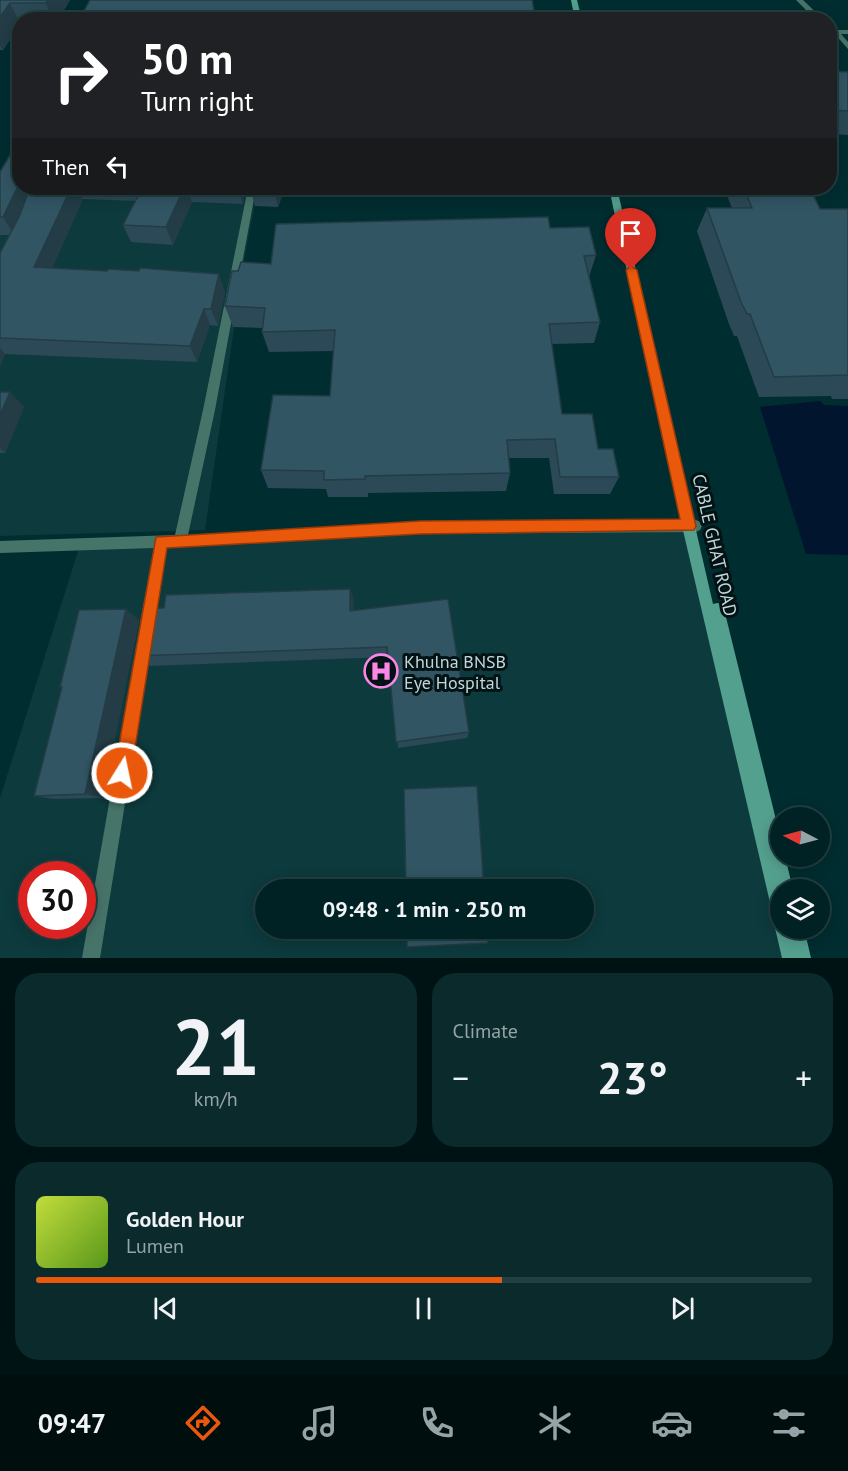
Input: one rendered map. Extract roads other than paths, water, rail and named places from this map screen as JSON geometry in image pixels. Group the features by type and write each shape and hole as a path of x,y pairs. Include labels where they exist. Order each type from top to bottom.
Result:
{"street":[{"path":"798,0 812,12"},
{"path":"837,32 848,32"},
{"path":"837,32 848,47"},
{"path":"180,541 209,410 251,195"},
{"name":"CABLE GHAT ROAD","path":"615,195 773,879"},
{"name":"CABLE GHAT ROAD","path":"620,195 692,526 782,879"},
{"path":"0,548 420,528 692,526"},
{"path":"91,958 161,542"},
{"path":"787,939 791,958"},
{"path":"798,939 802,958"}],"place":[{"name":"Khulna BNSB Eye Hospital","path":"381,671"}]}
